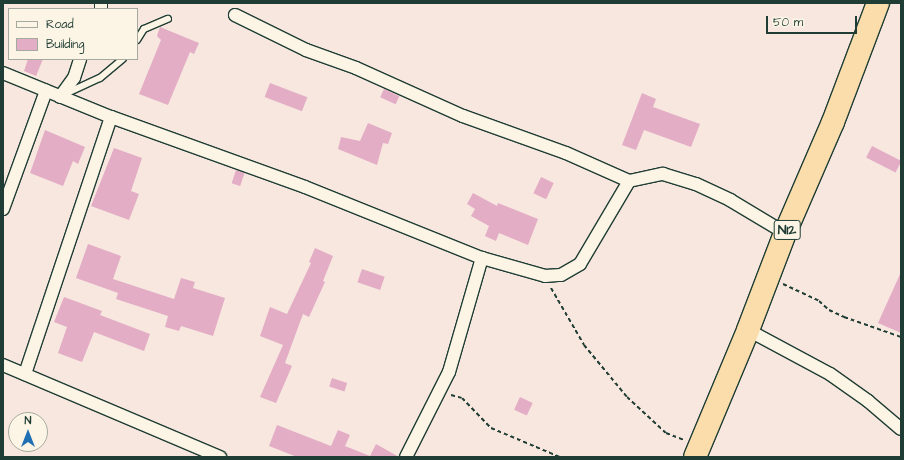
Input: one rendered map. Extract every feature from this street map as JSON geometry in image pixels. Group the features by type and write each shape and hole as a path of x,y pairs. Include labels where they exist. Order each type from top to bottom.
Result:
{"highway":[{"name":"N12","path":"697,451 748,330 785,233 833,122 878,3"}],"street":[{"path":"235,15 306,50 356,68 462,116 566,153 629,181 663,174 696,184 730,200 785,233"},
{"path":"60,97 74,78 80,60"},
{"path":"3,73 110,117 305,187 482,258 545,276 561,275 580,264 629,181"},
{"path":"3,209 46,91"},
{"path":"25,374 110,117"},
{"path":"406,457 449,372 482,258"},
{"path":"748,330 830,374 868,401 901,429"},
{"path":"3,365 220,457"}],"lane":[{"path":"138,39 144,30 168,19"},
{"path":"60,97 100,78 122,60"}],"path":[{"path":"545,276 584,345 627,397 666,433 697,451"},
{"path":"768,276 819,301 829,310 844,317 901,337"},
{"path":"431,407 447,394 462,398 491,428 560,457"}],"building":[{"path":"160,27 199,43 194,54 190,52 168,105 139,94 161,40 157,36"},
{"path":"28,60 43,60 36,76 24,71"},
{"path":"270,83 307,97 302,111 265,97"},
{"path":"384,89 399,96 396,104 380,97"},
{"path":"642,93 656,99 653,107 700,124 691,147 644,130 636,150 622,145"},
{"path":"368,123 392,133 388,144 383,143 377,165 338,149 341,137 360,141"},
{"path":"45,130 85,147 78,164 73,161 63,186 30,173"},
{"path":"872,146 901,161 896,173 866,158"},
{"path":"114,148 142,158 131,191 139,194 129,220 91,206"},
{"path":"236,170 245,173 240,186 232,183"},
{"path":"541,177 554,183 546,199 533,193"},
{"path":"473,193 497,206 498,203 538,219 528,245 499,233 496,241 485,236 489,226 471,216 475,209 467,204"},
{"path":"88,244 121,256 113,279 174,299 181,278 195,282 193,288 225,298 213,336 181,326 179,331 165,327 168,316 116,299 118,293 76,278"},
{"path":"315,248 333,256 323,281 325,282 309,317 303,314 285,363 292,366 276,403 260,397 283,345 260,336 270,307 287,314 311,263 309,262"},
{"path":"362,269 385,277 380,290 357,282"},
{"path":"901,272 901,333 878,323"},
{"path":"64,297 102,311 100,315 150,334 144,351 94,332 82,362 58,353 67,327 54,322"},
{"path":"332,378 347,383 344,392 329,387"},
{"path":"520,397 533,403 527,416 514,410"},
{"path":"277,425 331,446 338,430 350,435 345,446 370,456 376,444 399,457 297,457 269,446"}]}
